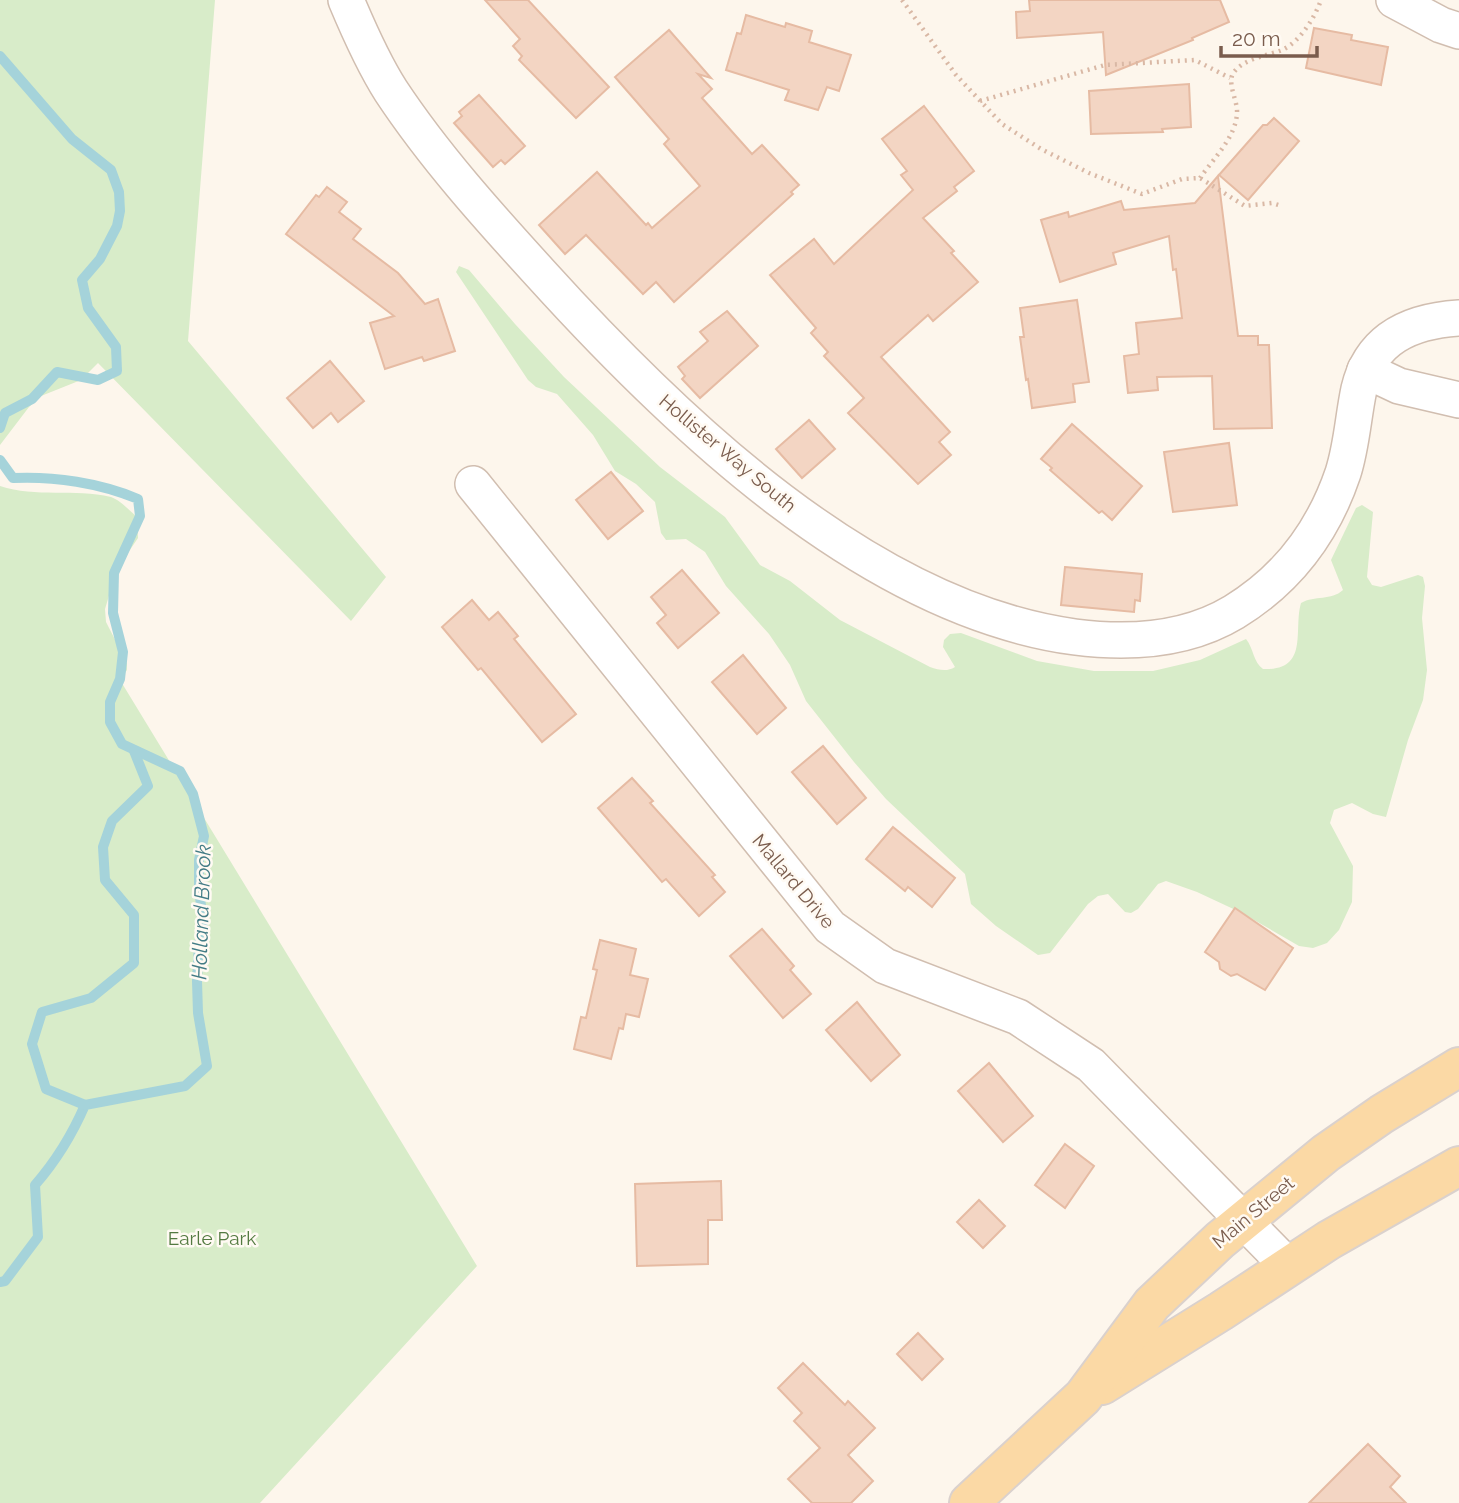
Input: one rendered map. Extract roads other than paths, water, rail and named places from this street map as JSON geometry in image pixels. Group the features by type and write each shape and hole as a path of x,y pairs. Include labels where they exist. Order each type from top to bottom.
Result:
{"main road":[{"name":"Main Street","path":"969,1503 1083,1397 1152,1304 1244,1219 1326,1153 1382,1114 1459,1067"},
{"name":"Main Street","path":"1083,1397 1368,1216 1459,1166"}],"street":[{"name":"Hollister Way South","path":"346,0 391,91 432,144 492,219 581,318 635,373 749,476 851,549 905,580 961,607 1024,628 1133,642 1180,634 1230,614 1279,579 1317,531 1331,505 1348,457 1358,394 1365,370 1380,346 1395,335 1429,321 1459,317"},
{"path":"1394,0 1441,25 1459,31"},
{"path":"1365,370 1399,386 1459,400"},
{"name":"Mallard Drive","path":"473,484 830,928 885,966 1018,1017 1091,1065 1289,1266"}],"waterway":[{"name":"Holland Brook","path":"0,56 72,139 111,170 119,192 120,211 117,226 100,259 82,280 88,308 116,347 117,371 98,380 57,372 32,399 5,413 0,428"},
{"name":"Holland Brook","path":"0,460 13,478 77,482 138,499 140,516 114,573 113,613 123,652 120,679 110,702 110,722 122,744 180,771 193,794 204,836 199,860 203,930 199,943 197,981 198,1013 207,1066 185,1086 85,1105 63,1147 35,1185 38,1237 5,1281 0,1282"},
{"path":"85,1105 46,1089 32,1044 42,1012 91,998 134,963 134,915 105,880 103,847 112,821 148,786 134,751"}],"park label":[{"name":"Earle Park","path":"212,1238"}]}
